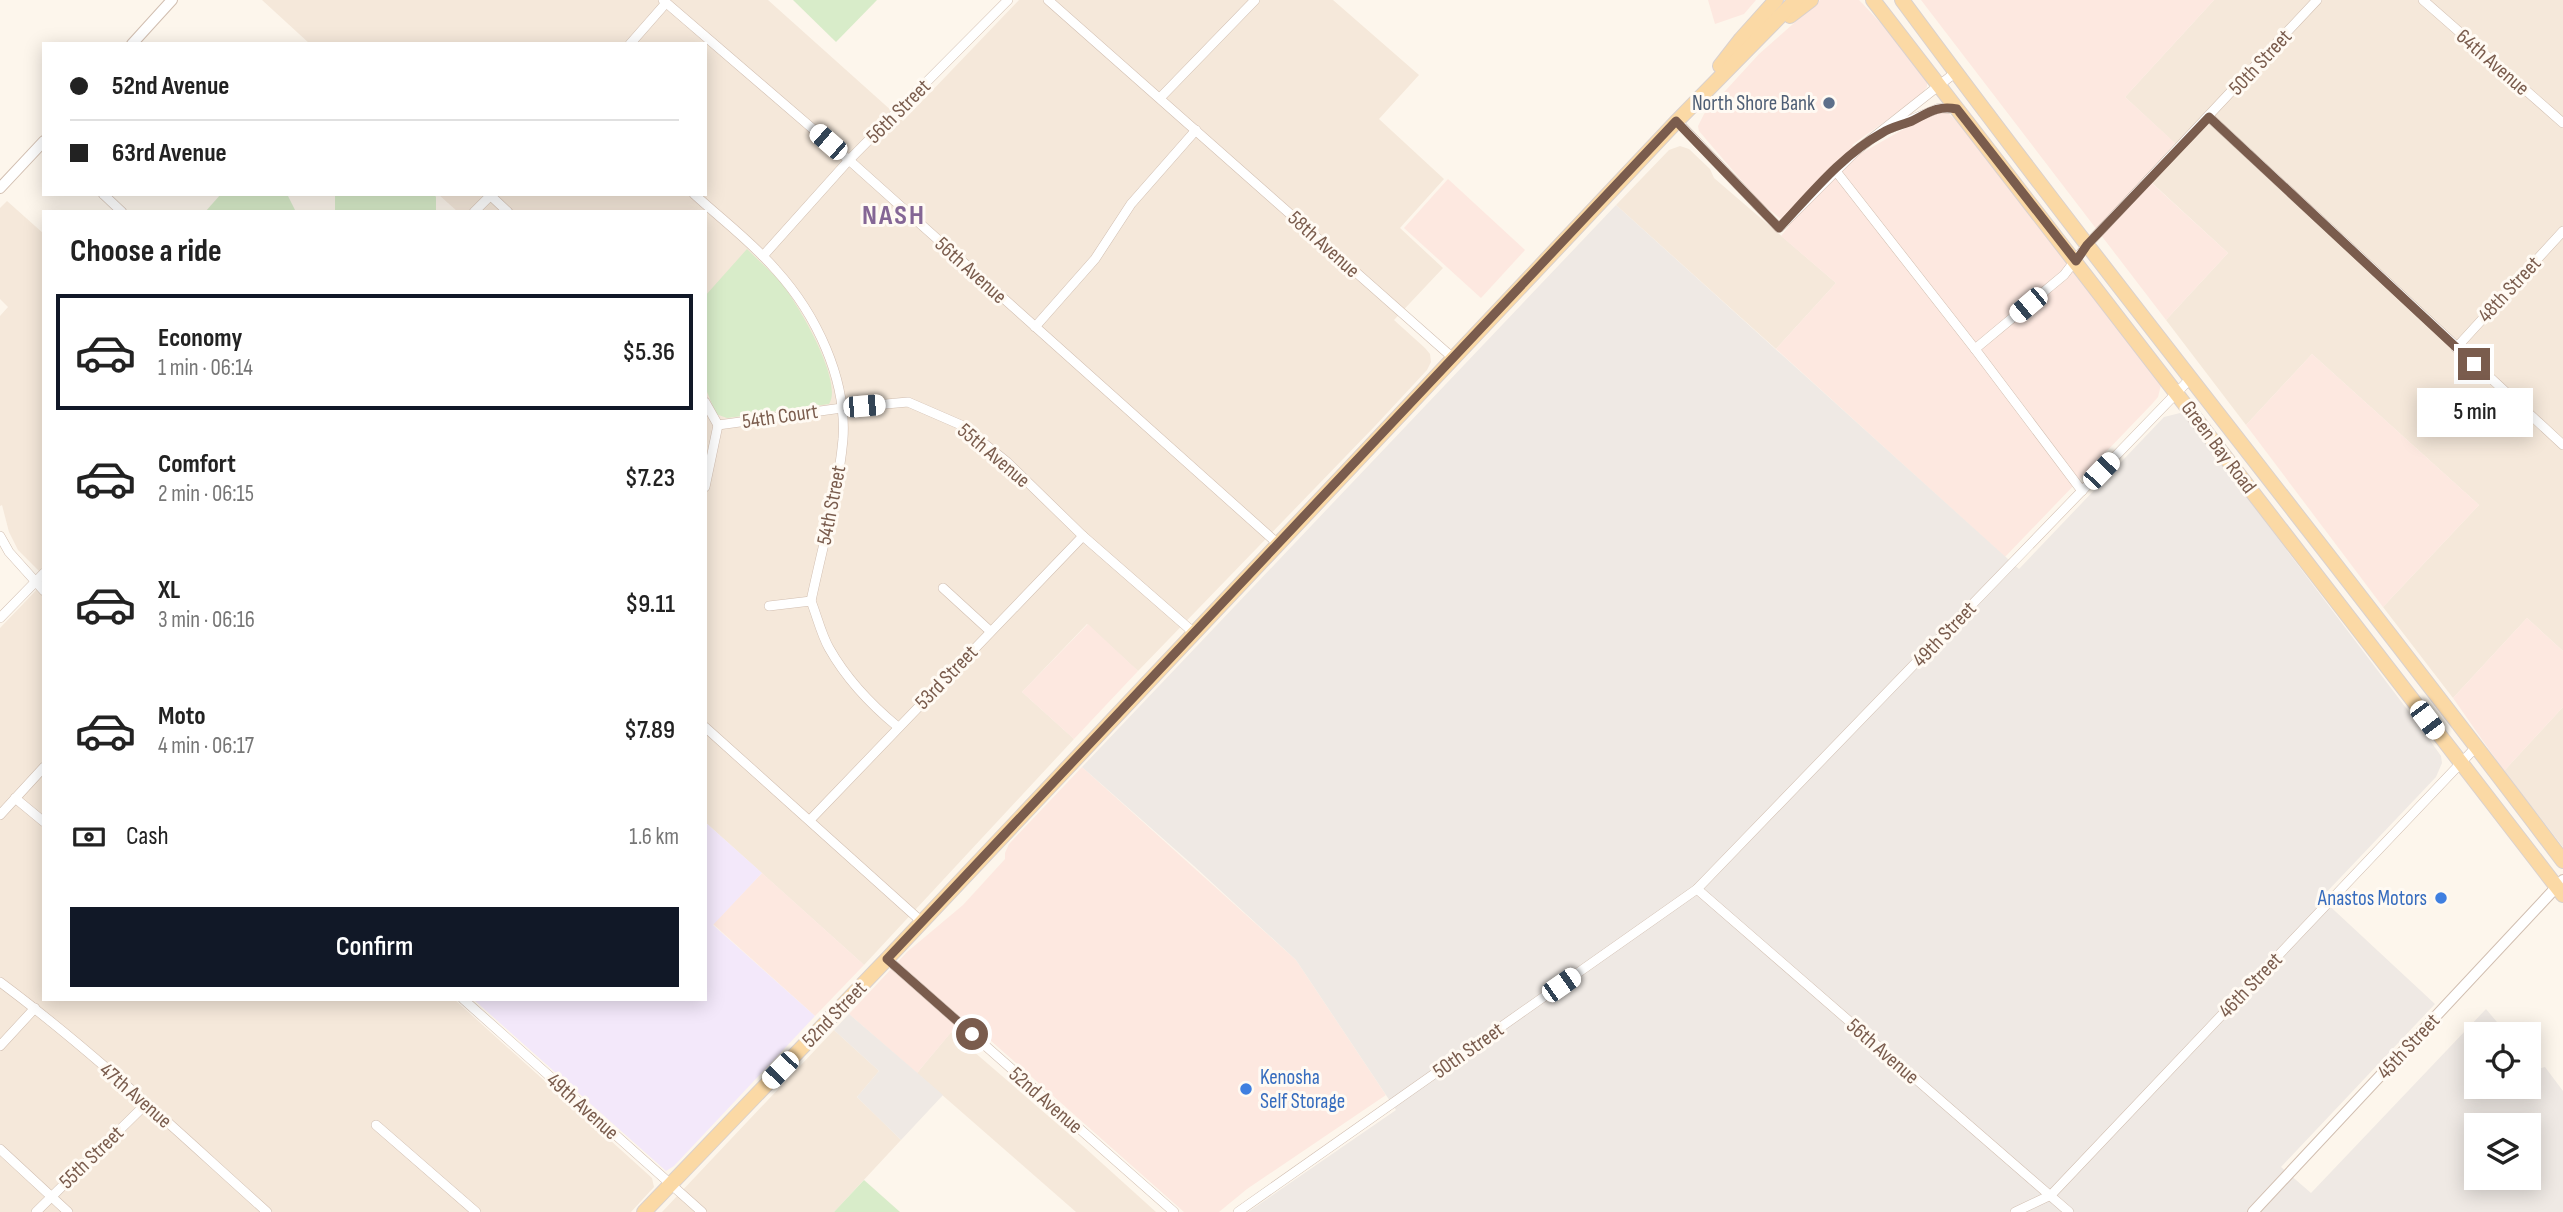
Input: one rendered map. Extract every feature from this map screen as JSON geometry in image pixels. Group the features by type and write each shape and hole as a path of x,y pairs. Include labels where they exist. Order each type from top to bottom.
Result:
{"main road":[{"name":"52nd Street","path":"1681,117 1741,39 1776,0"},
{"name":"52nd Street","path":"644,1212 887,959 1681,117 1796,0"},
{"path":"1745,52 1811,0"},
{"name":"Green Bay Road","path":"1873,0 2178,393 2460,764 2561,888"},
{"name":"Green Bay Road","path":"1906,3 2087,245 2477,746 2563,861"}],"street":[{"path":"134,42 172,0"},
{"name":"56th Street","path":"763,256 849,160 1008,0"},
{"name":"58th Avenue","path":"1048,0 1453,358"},
{"path":"1160,98 1255,0"},
{"name":"50th Street","path":"1975,349 2064,275 2087,245 2317,0"},
{"name":"64th Avenue","path":"2423,0 2563,123"},
{"path":"632,42 665,1"},
{"name":"56th Avenue","path":"665,1 849,160 1277,543"},
{"path":"1681,117 1779,228 1856,151 1956,72"},
{"path":"1883,132 1927,111 1947,107 1957,109"},
{"path":"2209,117 2563,445"},
{"path":"1035,327 1095,260 1132,204 1196,130"},
{"path":"0,188 42,143"},
{"path":"1835,170 2082,491"},
{"path":"105,196 120,210"},
{"path":"476,210 490,196"},
{"path":"492,196 507,210"},
{"path":"696,196 763,256 789,285 819,335 833,370 842,408"},
{"name":"48th Street","path":"2456,348 2563,231"},
{"name":"49th Street","path":"1697,889 2191,378"},
{"name":"55th Avenue","path":"842,408 908,402 961,425 1007,462 1083,536 1193,632"},
{"path":"707,406 718,425 707,477"},
{"name":"54th Court","path":"718,425 842,408"},
{"name":"54th Street","path":"811,601 837,484 843,437 842,408"},
{"path":"0,536 9,552 42,588"},
{"name":"53rd Street","path":"810,820 1083,536"},
{"path":"0,618 42,575"},
{"path":"943,588 990,631"},
{"path":"769,606 811,601 827,646 835,658 865,699 898,727"},
{"path":"707,729 922,922"},
{"name":"46th Street","path":"2015,1212 2050,1195 2477,746"},
{"path":"0,815 42,769"},
{"path":"15,798 42,820"},
{"name":"45th Street","path":"2253,1212 2561,888"},
{"name":"56th Avenue","path":"1697,889 2069,1212"},
{"name":"50th Street","path":"1238,1212 1697,889"},
{"name":"52nd Avenue","path":"887,959 1174,1212"},
{"name":"47th Avenue","path":"0,982 35,1008 147,1103 267,1212"},
{"name":"49th Avenue","path":"465,1001 702,1212"},
{"path":"0,1046 35,1008"},
{"name":"55th Street","path":"36,1212 147,1103"},
{"path":"376,1125 476,1212"},
{"path":"0,1149 68,1212"}],"shaded area":[{"path":"262,0 768,0 903,121 1019,0 1333,0 1419,75 1379,119 1444,179 1400,228 1443,268 1394,320 1425,348 1430,354 1431,362 1427,370 1375,426 1138,671 1087,624 1022,692 1074,739 864,965 707,824 707,210 456,210 440,196 707,196 707,42 308,42"},
{"path":"1708,0 1756,0 1744,14 1715,24"},
{"path":"1820,0 1859,0 1900,44 1927,80 1927,87 1919,97 1852,145 1860,154 1930,114 1947,112 1964,128 2161,385 2158,397 2152,404 2005,557 1776,349 1836,283 1781,236 1789,226 1759,201 1699,131 1698,126 1704,114 1759,54"},
{"path":"1921,0 2214,0 2125,97 2175,143 2145,177 2228,253 2166,320"},
{"path":"2214,0 2563,0 2563,651 2527,618 2453,698 2383,607 2479,505 2312,354 2246,425 2166,320 2228,253 2151,182 2181,149 2125,97"},
{"path":"1680,146 1689,149 1710,169 1714,178 1836,283 1776,349 1616,205 1669,150"},
{"path":"1448,179 1525,250 1481,298 1404,228"},
{"path":"7,201 42,232 42,574 18,550 9,532 2,505 0,506 0,316 8,307 0,299 0,208"},
{"path":"1616,205 2019,569 2164,417 2180,413 2186,417 2422,729 2441,756 2442,763 2436,777 2321,898 2435,1004 2281,1167 2311,1193 2464,1032 2464,1099 2541,1099 2541,1068 2545,1067 2563,1091 2563,1212 1248,1212 1396,1110 1296,960 1082,767"},
{"path":"2312,354 2479,505 2383,607 2246,425"},
{"path":"42,584 42,1001 456,1001 652,1178 654,1187 631,1212 0,1212 0,628"},
{"path":"2527,618 2563,651 2563,707 2504,771 2453,698"},
{"path":"1088,624 1138,671 1074,739 1022,692"},
{"path":"2563,707 2563,847 2504,771"},
{"path":"1082,767 1296,960 1386,1095 1247,1189 1219,1212 1184,1212 964,1017 917,1073 849,1014 907,952 963,905 1005,859 1009,844"},
{"path":"707,824 762,873 713,925 815,1016 674,1166 666,1171 475,1001 707,1001"},
{"path":"762,873 864,965 815,1016 713,924"},
{"path":"2486,1009 2497,1022 2474,1022"},
{"path":"849,1014 943,1095 901,1140 857,1097 879,1071 834,1030"},
{"path":"834,1030 879,1071 857,1097 901,1140 834,1212 662,1212"},
{"path":"951,1032 1156,1212 1076,1212 917,1073"}],"green space":[{"path":"793,0 877,0 836,42"},
{"path":"219,196 288,196 295,210 207,210"},
{"path":"335,196 436,197 436,210 335,210"},
{"path":"747,249 782,284 808,325 830,379 832,393 829,404 727,418 716,414 707,392 707,294"},
{"path":"864,1180 900,1212 834,1212"}],"place":[{"name":"North Shore Bank","path":"1829,103"},
{"name":"Anastos Motors","path":"2441,898"},
{"name":"Kenosha Self Storage","path":"1246,1089"}],"district":[{"name":"NASH","path":"894,214"}],"route":[{"path":"972,1034 887,959 1676,121 1779,228 1835,170 1866,143 1927,111 1947,107 1957,109 2076,261 2087,245 2209,117 2474,364"}]}
